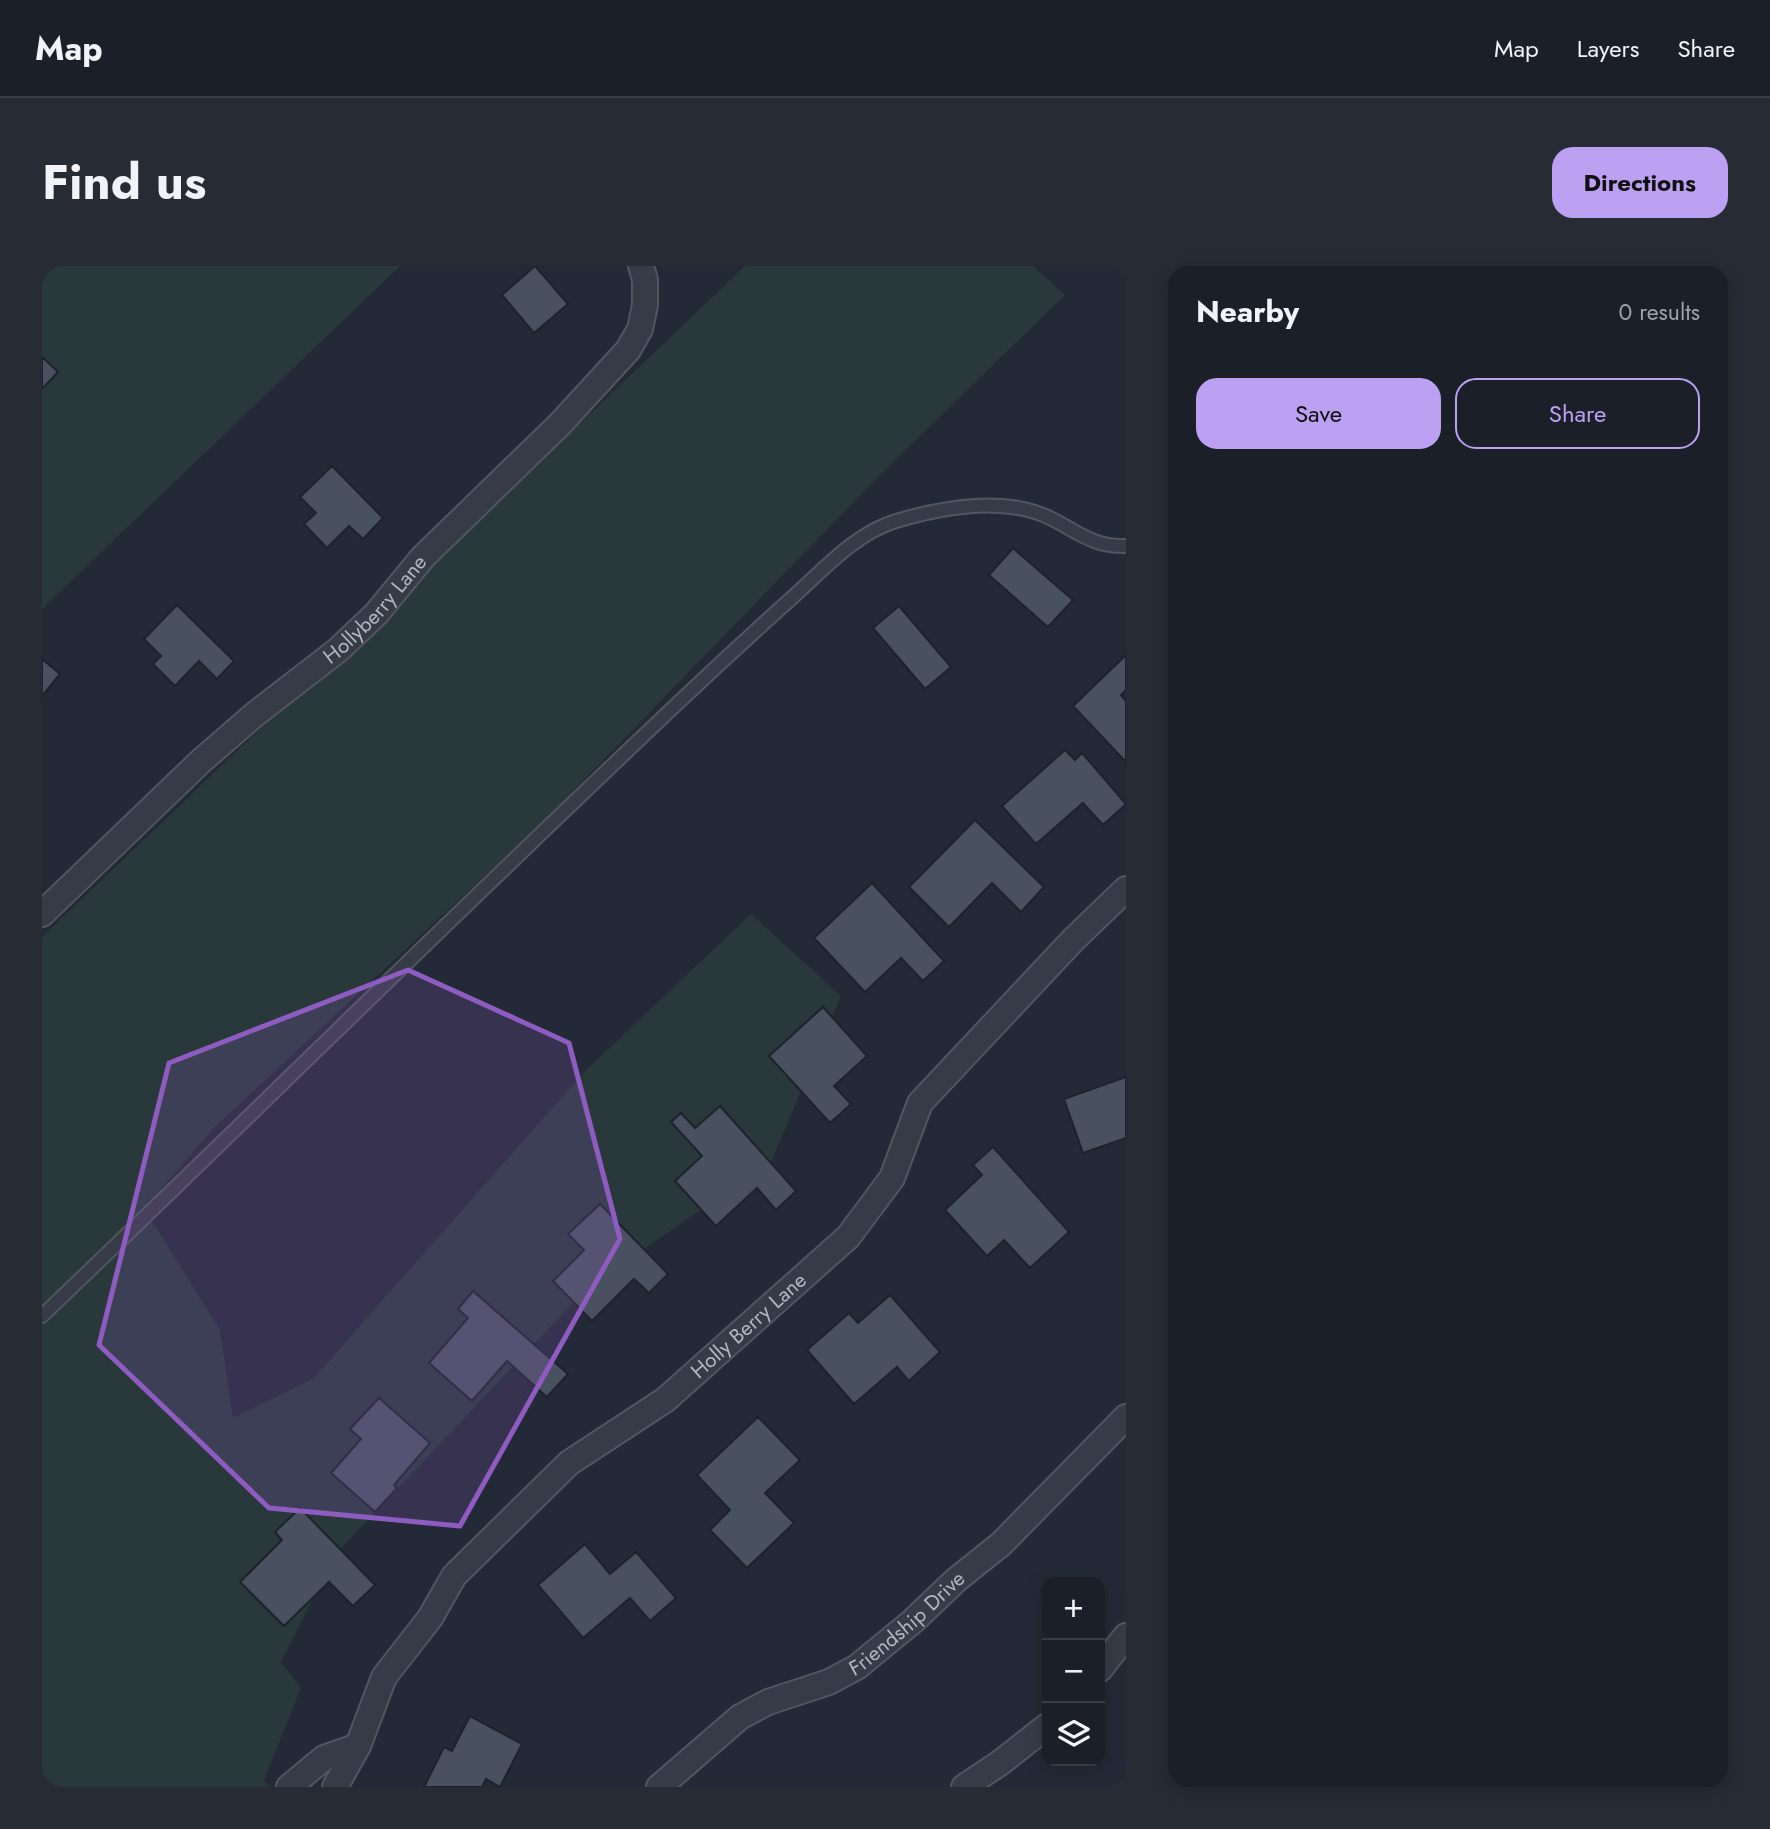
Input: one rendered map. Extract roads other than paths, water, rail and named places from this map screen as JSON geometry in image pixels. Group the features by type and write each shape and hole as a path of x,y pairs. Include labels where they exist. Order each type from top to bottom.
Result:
{"street":[{"name":"Hollyberry Lane","path":"42,914 201,761 262,708 338,650 376,614 423,557 560,424 620,360 640,329 645,305 645,280 641,266"},
{"name":"Holly Berry Lane","path":"335,1787 358,1746 384,1677 430,1618 454,1576 569,1463 665,1400 848,1237 892,1178 920,1102 1074,939 1126,889"},
{"name":"Friendship Drive","path":"659,1787 740,1717 768,1702 829,1682 857,1667 1001,1544 1126,1417"},
{"path":"1105,1663 1126,1636"},
{"path":"964,1787 1042,1730"},
{"path":"289,1787 324,1758 358,1746"}],"lane":[{"path":"42,1316 568,806 839,555 867,534 891,522 934,511 984,505 1017,507 1046,516 1090,541 1108,547 1126,546"}]}
